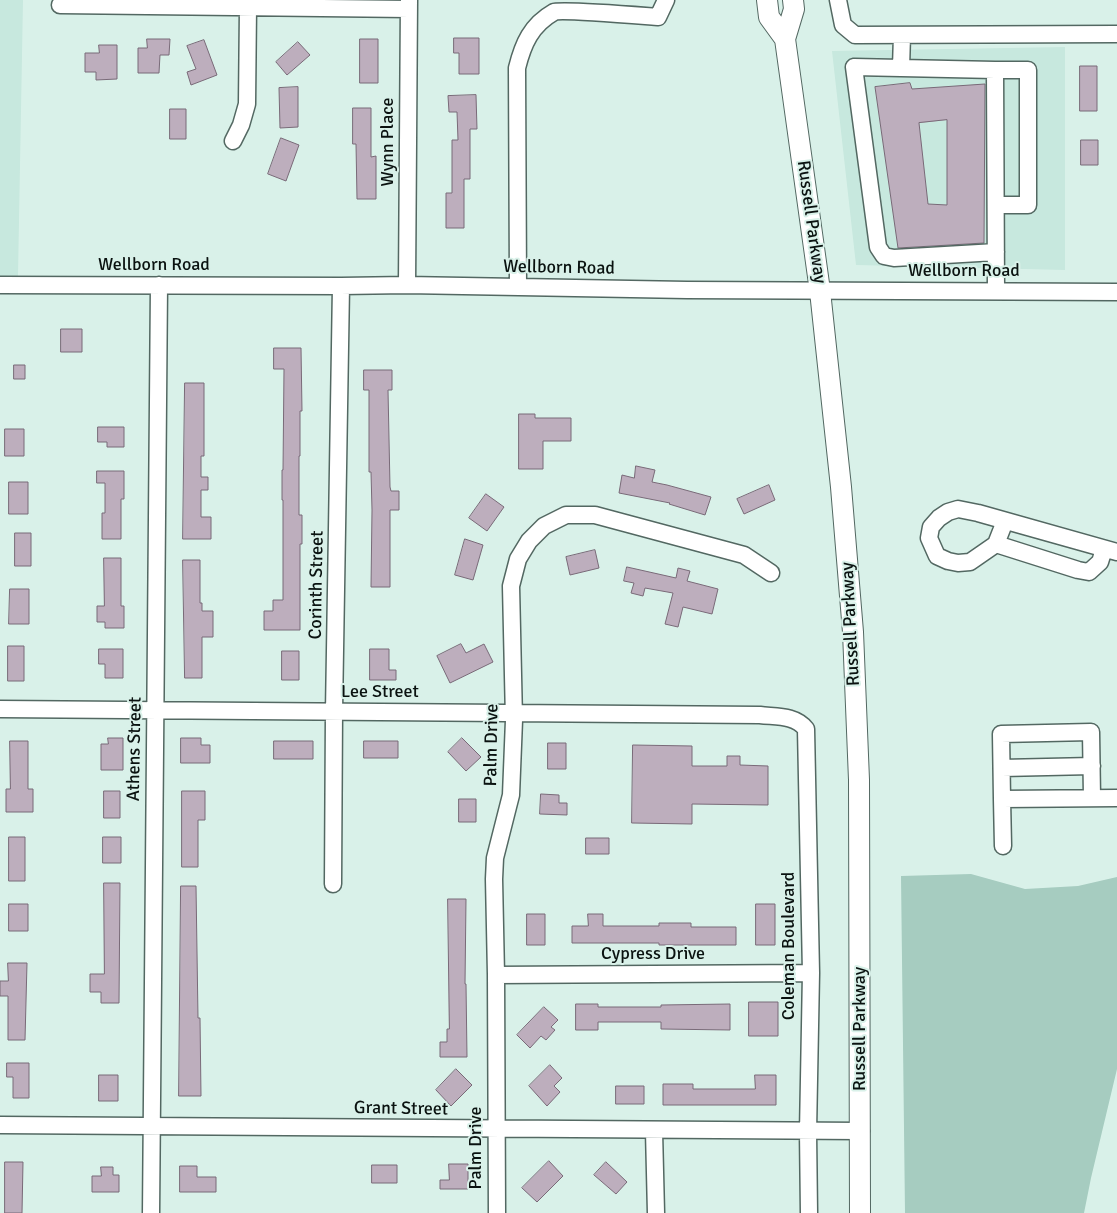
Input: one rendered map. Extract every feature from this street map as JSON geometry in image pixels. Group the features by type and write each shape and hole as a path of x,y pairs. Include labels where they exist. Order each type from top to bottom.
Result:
{"main road":[{"name":"Russell Parkway","path":"767,0 769,17 785,39"},
{"name":"Russell Parkway","path":"793,0 794,9 785,39 820,291 841,487 853,632 858,780 860,1213"}],"street":[{"path":"518,287 517,68 523,46 534,28 561,6 658,17 666,0"},
{"path":"838,0 843,25 855,35 1117,34"},
{"path":"60,5 248,7 409,5"},
{"name":"Wynn Place","path":"407,285 409,5"},
{"path":"233,141 241,125 247,104 248,7"},
{"path":"901,68 902,35"},
{"path":"996,205 1028,205 1028,70 854,67 878,247 884,256 894,258 996,252"},
{"path":"996,70 996,291"},
{"name":"Wellborn Road","path":"0,285 407,285 820,291 1117,292"},
{"name":"Athens Street","path":"151,1213 159,285"},
{"name":"Corinth Street","path":"333,884 334,712 342,286"},
{"path":"996,544 1089,572 1096,568 1111,550 1005,521 958,509 948,512 939,518 931,527 929,538 937,556 958,563 970,562 996,544 1005,521"},
{"name":"Palm Drive","path":"497,1213 495,858 511,795 514,713 511,586 518,559 528,541 544,526 566,515 595,516 744,555 771,574"},
{"name":"Lee Street","path":"0,709 760,715"},
{"name":"Coleman Boulevard","path":"760,715 790,718 801,723 806,729 811,973 808,1132 809,1213"},
{"path":"1003,846 1001,734 1090,732 1092,797"},
{"path":"1002,768 1092,766"},
{"path":"1002,799 1117,798"},
{"name":"Cypress Drive","path":"496,974 811,973"},
{"name":"Grant Street","path":"0,1125 496,1130 861,1131"},
{"path":"654,1131 656,1213"}],"shaded area":[{"path":"0,0 23,0 18,276 0,276"},
{"path":"1065,47 1065,270 856,265 832,51"},
{"path":"971,874 1025,889 1078,886 1117,877 1117,1069 1084,1213 905,1213 901,876"}],"building":[{"path":"454,38 479,38 479,74 459,74 459,53 454,53"},
{"path":"147,39 170,39 169,55 160,55 159,73 138,73 138,48 147,48"},
{"path":"360,39 378,39 378,83 360,83"},
{"path":"204,40 217,75 191,85 187,72 196,69 187,46"},
{"path":"298,42 310,55 287,75 276,62"},
{"path":"99,45 117,45 117,79 96,80 96,72 85,72 85,53 99,53"},
{"path":"1080,66 1097,66 1097,111 1080,111"},
{"path":"910,83 912,89 985,84 984,243 898,248 875,87","holes":["947,120 947,205 928,204 919,123"]},
{"path":"298,87 298,127 280,128 279,88"},
{"path":"476,95 477,129 470,129 470,179 464,179 464,228 446,228 446,193 452,193 452,140 458,140 457,112 449,112 448,96"},
{"path":"353,108 371,108 371,157 376,156 376,199 357,199 356,144 353,144"},
{"path":"170,109 186,109 186,139 170,139"},
{"path":"281,138 299,145 286,181 268,174"},
{"path":"1081,140 1098,140 1098,165 1081,165"},
{"path":"61,329 82,329 82,352 61,352"},
{"path":"274,348 301,348 302,411 300,411 299,515 302,515 302,544 300,544 300,630 264,630 264,611 273,611 273,600 283,600 282,470 284,369 274,369"},
{"path":"14,365 25,365 25,379 14,379"},
{"path":"364,370 392,370 392,390 388,390 390,487 391,491 399,491 399,510 390,510 390,587 371,587 372,510 371,472 369,472 369,390 364,390"},
{"path":"185,383 204,383 204,456 201,456 201,477 208,477 208,490 201,490 201,517 211,517 211,539 183,539"},
{"path":"519,414 535,414 535,418 571,418 571,441 543,441 543,469 519,469"},
{"path":"98,427 124,427 124,447 107,447 107,442 98,442"},
{"path":"5,429 24,429 24,456 5,456"},
{"path":"636,466 655,470 652,482 711,497 705,515 670,503 619,493 622,475 634,478"},
{"path":"97,471 124,471 124,499 121,499 121,539 102,539 102,513 105,513 105,483 97,483"},
{"path":"9,482 28,482 28,514 9,514"},
{"path":"769,485 775,500 744,514 737,499"},
{"path":"486,494 504,507 487,531 469,518"},
{"path":"15,533 31,533 31,566 15,566"},
{"path":"465,539 483,545 473,580 455,575"},
{"path":"595,550 599,568 570,575 566,557"},
{"path":"104,558 121,558 121,606 124,606 124,628 105,628 105,622 97,622 97,606 104,606"},
{"path":"183,560 200,560 200,603 202,603 202,611 213,611 213,637 202,637 202,678 185,678"},
{"path":"627,567 676,578 678,568 690,571 687,581 718,589 712,614 683,607 678,627 665,624 673,593 645,588 643,596 631,593 634,583 624,581"},
{"path":"10,589 29,589 29,624 9,624"},
{"path":"461,644 466,653 484,644 493,662 450,683 437,656"},
{"path":"8,646 24,646 24,681 8,681"},
{"path":"99,649 123,649 123,678 105,678 105,664 99,664"},
{"path":"370,649 389,649 389,670 396,670 396,680 370,680"},
{"path":"282,651 299,651 299,680 282,680"},
{"path":"108,738 123,738 123,770 101,770 101,744 108,744"},
{"path":"181,738 201,738 201,745 210,745 210,763 181,763"},
{"path":"462,738 481,757 466,771 448,752"},
{"path":"10,741 28,741 28,789 33,789 33,812 6,812 6,789 10,789"},
{"path":"274,741 313,741 313,759 274,759"},
{"path":"364,741 398,741 398,758 364,758"},
{"path":"548,743 566,743 566,769 548,769"},
{"path":"633,745 692,746 692,766 727,766 727,756 740,756 740,765 768,766 768,805 692,804 692,824 632,823"},
{"path":"104,791 120,791 120,818 104,818"},
{"path":"182,791 205,791 205,820 198,820 198,867 182,867"},
{"path":"541,794 559,795 559,803 567,803 567,815 540,814"},
{"path":"459,799 476,799 476,822 459,822"},
{"path":"9,837 25,837 25,881 9,881"},
{"path":"103,837 121,837 121,863 103,863"},
{"path":"586,838 609,838 609,854 586,854"},
{"path":"104,883 120,883 119,1003 101,1003 101,992 90,992 90,974 104,974"},
{"path":"181,886 196,886 201,1096 179,1096"},
{"path":"448,899 466,899 465,984 467,1057 440,1057 440,1042 447,1042 447,1029 449,1029"},
{"path":"9,904 28,904 28,931 9,931"},
{"path":"756,904 775,904 775,945 756,945"},
{"path":"527,914 545,914 545,945 527,945"},
{"path":"588,914 603,914 603,926 659,926 659,923 691,923 691,927 736,927 736,945 572,943 572,926 588,926"},
{"path":"8,963 27,963 25,1040 8,1040 8,996 0,996 0,981 8,981"},
{"path":"749,1002 778,1002 778,1036 749,1036"},
{"path":"576,1004 598,1004 598,1007 661,1007 661,1005 730,1004 730,1030 661,1029 661,1022 598,1022 598,1030 576,1030"},
{"path":"544,1007 558,1020 551,1027 555,1030 546,1040 541,1036 530,1048 517,1035"},
{"path":"7,1063 29,1063 29,1098 13,1098 13,1077 7,1077"},
{"path":"550,1065 562,1078 554,1086 560,1092 547,1106 529,1086"},
{"path":"456,1069 472,1085 451,1106 436,1090"},
{"path":"99,1075 118,1075 118,1101 99,1101"},
{"path":"755,1075 776,1075 776,1105 663,1105 663,1084 693,1084 693,1089 755,1089"},
{"path":"616,1086 644,1086 644,1104 616,1104"},
{"path":"549,1161 563,1176 537,1202 522,1188"},
{"path":"5,1162 23,1162 22,1213 5,1213"},
{"path":"606,1162 627,1182 616,1194 594,1175"},
{"path":"449,1164 468,1164 468,1189 440,1189 440,1180 449,1180"},
{"path":"372,1165 397,1165 397,1183 372,1183"},
{"path":"180,1166 197,1166 197,1177 216,1177 216,1192 180,1192"},
{"path":"101,1167 113,1167 113,1175 119,1175 119,1192 92,1192 92,1176 101,1176"}]}
